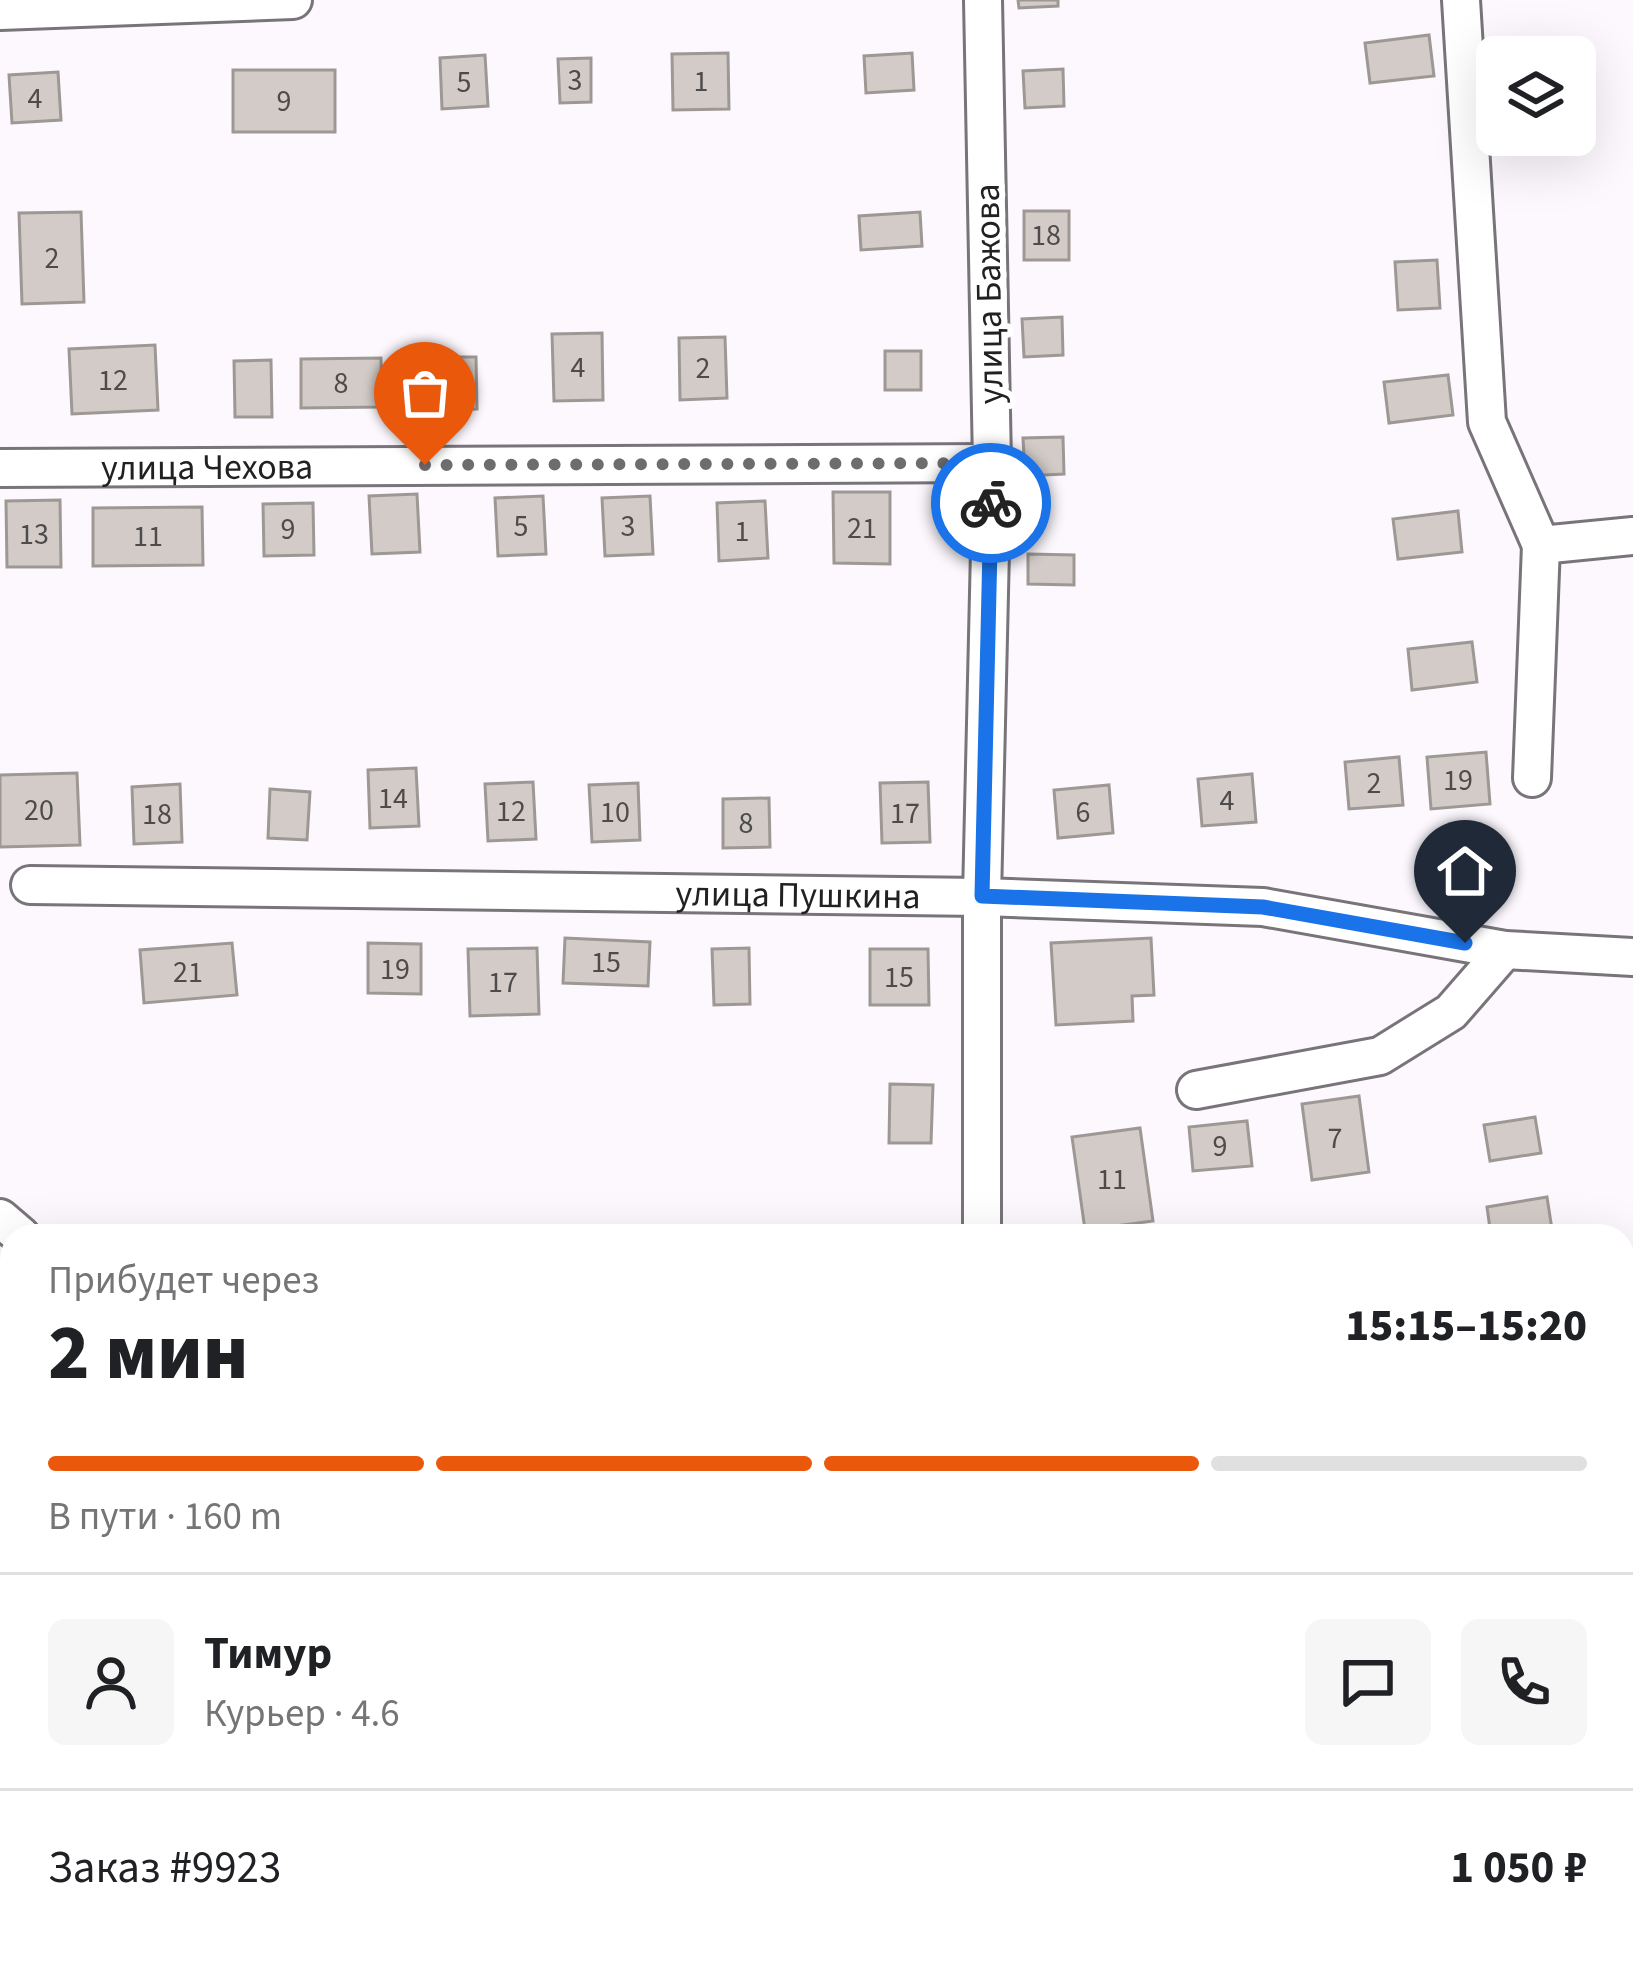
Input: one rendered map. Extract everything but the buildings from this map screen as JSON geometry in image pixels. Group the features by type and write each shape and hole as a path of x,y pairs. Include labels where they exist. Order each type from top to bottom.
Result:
{"street":[{"path":"0,11 293,0"},
{"name":"улица Бажова","path":"982,1224 982,896 992,463 983,0"},
{"path":"1461,0 1487,422 1541,545 1532,778"},
{"name":"улица Чехова","path":"0,467 992,463"},
{"path":"1541,545 1633,536"},
{"name":"улица Пушкина","path":"30,885 982,896 1263,907 1505,950 1633,957"},
{"path":"1196,1090 1380,1056 1451,1012 1505,950"}],"way so far":[{"path":"425,465 992,463 991,503"}],"route":[{"path":"991,503 982,896 1263,907 1465,943"}]}
